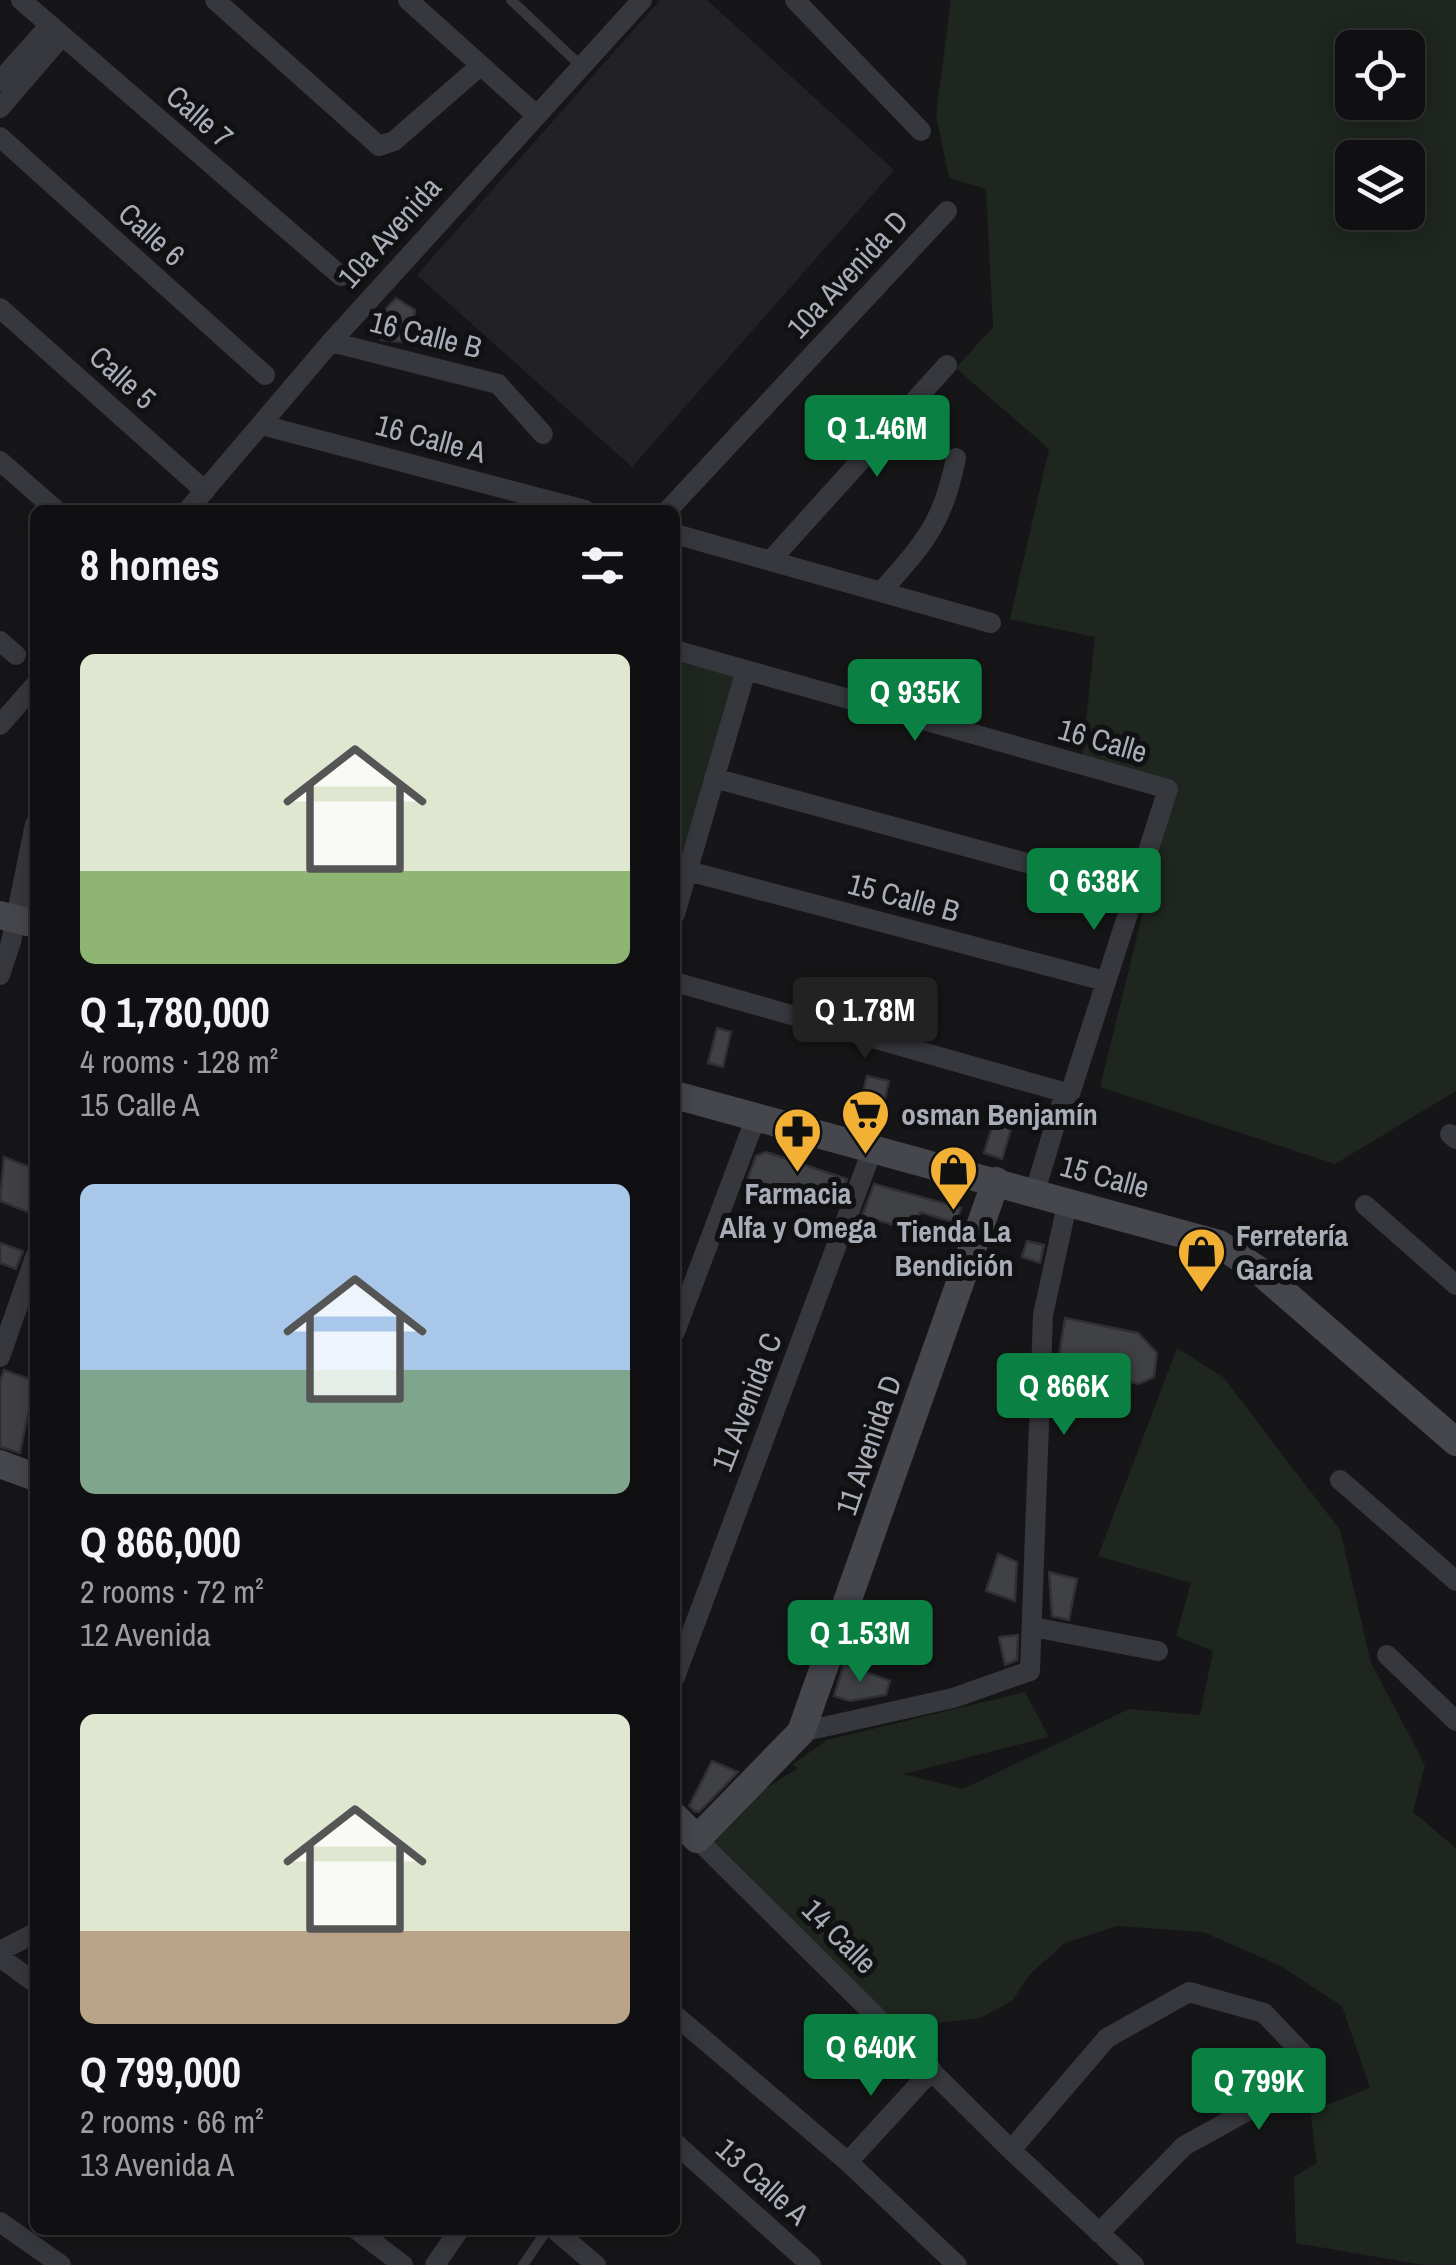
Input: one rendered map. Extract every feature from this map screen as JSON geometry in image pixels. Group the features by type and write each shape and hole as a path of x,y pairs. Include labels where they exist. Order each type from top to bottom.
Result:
{"street":[{"name":"Calle 7","path":"21,0 340,276"},
{"path":"215,0 379,146 394,142 480,66"},
{"path":"408,0 535,114"},
{"name":"10a Avenida","path":"192,505 331,342 642,0"},
{"path":"795,0 921,131"},
{"path":"0,82 56,31"},
{"path":"0,108 56,31"},
{"name":"Calle 6","path":"0,137 265,375"},
{"name":"10a Avenida D","path":"673,505 947,211"},
{"name":"Calle 5","path":"0,308 205,491"},
{"name":"16 Calle B","path":"331,342 498,384 544,434"},
{"path":"770,561 947,364"},
{"name":"16 Calle A","path":"262,425 565,505"},
{"path":"882,592 933,533 949,494 956,458"},
{"path":"0,461 50,505"},
{"path":"0,479 30,506"},
{"path":"680,535 991,623"},
{"name":"16 Calle","path":"680,651 1168,790 1133,892"},
{"path":"680,897 746,670"},
{"path":"0,725 30,691"},
{"path":"714,778 1133,892 1035,1191"},
{"path":"0,974 17,919 30,850"},
{"name":"15 Calle B","path":"688,871 1105,981"},
{"path":"680,983 1068,1093"},
{"name":"15 Calle","path":"680,1096 1219,1244 1258,1270 1456,1442"},
{"path":"680,1319 756,1116"},
{"name":"11 Avenida C","path":"680,1664 873,1148"},
{"name":"11 Avenida D","path":"802,1732 996,1181"},
{"path":"697,1840 802,1732 953,1698 1030,1671 1043,1315 1068,1200"},
{"path":"1365,1205 1456,1285"},
{"path":"0,1357 30,1271"},
{"path":"0,1464 30,1475"},
{"path":"1340,1480 1456,1581"},
{"path":"1033,1627 1158,1651"},
{"path":"1387,1656 1456,1721"},
{"name":"14 Calle","path":"680,1822 1011,2150 1134,2265"},
{"path":"30,1937 0,1954 30,1980"},
{"path":"1011,2150 1107,2038 1189,1992 1264,2014 1303,2054 1287,2089 1184,2146 1100,2233"},
{"path":"680,2018 848,2162 958,2265"},
{"path":"848,2162 932,2070"},
{"name":"13 Calle A","path":"680,2147 811,2265"},
{"path":"0,2222 61,2265"},
{"path":"364,2235 403,2265"},
{"path":"435,2265 456,2235"},
{"path":"561,2235 596,2265"}],"lane":[{"path":"511,0 580,64"},
{"path":"523,2265 544,2235"}],"shaded area":[{"path":"660,0 707,0 894,170 632,467 417,275"},
{"path":"951,0 1456,0 1456,1091 1335,1164 1100,1087 1174,786 1081,768 1095,637 1010,619 1049,449 956,368 993,327 986,189 949,178 936,115"},
{"path":"680,662 737,676 680,883"},
{"path":"1177,1348 1223,1377 1340,1530 1371,1663 1425,1765 1413,1812 1456,1848 1456,2265 1423,2265 1296,2243 1294,2177 1317,2163 1310,2111 1370,2088 1342,2006 1281,1966 1203,1932 1117,1926 1065,1943 1030,1974 1012,2001 980,2018 893,2028 711,1844 719,1818 798,1768 792,1765 827,1740 1025,1692 1049,1737 903,1774 963,1789 1129,1709 1200,1715 1213,1651 1176,1636 1191,1583 1098,1556"}],"building":[{"path":"396,298 415,310 410,343 381,340 384,323 378,317"},
{"path":"717,1028 731,1032 723,1067 708,1063"},
{"path":"867,1076 889,1081 880,1120 858,1114"},
{"path":"997,1110 1015,1116 1002,1159 984,1153"},
{"path":"766,1152 847,1179 839,1199 800,1186 795,1201 746,1183 756,1156"},
{"path":"4,1157 30,1167 30,1213 0,1201"},
{"path":"874,1184 961,1208 956,1223 920,1212 914,1231 862,1216"},
{"path":"1027,1241 1044,1245 1040,1263 1022,1257"},
{"path":"0,1243 23,1251 16,1269 0,1263"},
{"path":"1065,1318 1138,1333 1157,1353 1154,1377 1139,1384 1057,1368"},
{"path":"4,1370 30,1379 30,1405 20,1453 0,1447 0,1382"},
{"path":"998,1554 1017,1562 1015,1601 986,1591"},
{"path":"1049,1572 1077,1579 1069,1620 1052,1616"},
{"path":"1018,1635 1017,1660 1005,1665 999,1637"},
{"path":"844,1664 890,1681 886,1695 850,1701 834,1696"},
{"path":"712,1761 738,1772 699,1812 694,1811 689,1806"}],"place":[{"name":"osman Benjamín","path":"866,1156"},
{"name":"Farmacia Alfa y Omega","path":"798,1174"},
{"name":"Tienda La Bendición","path":"954,1212"},
{"name":"Ferretería García","path":"1201,1294"}]}
